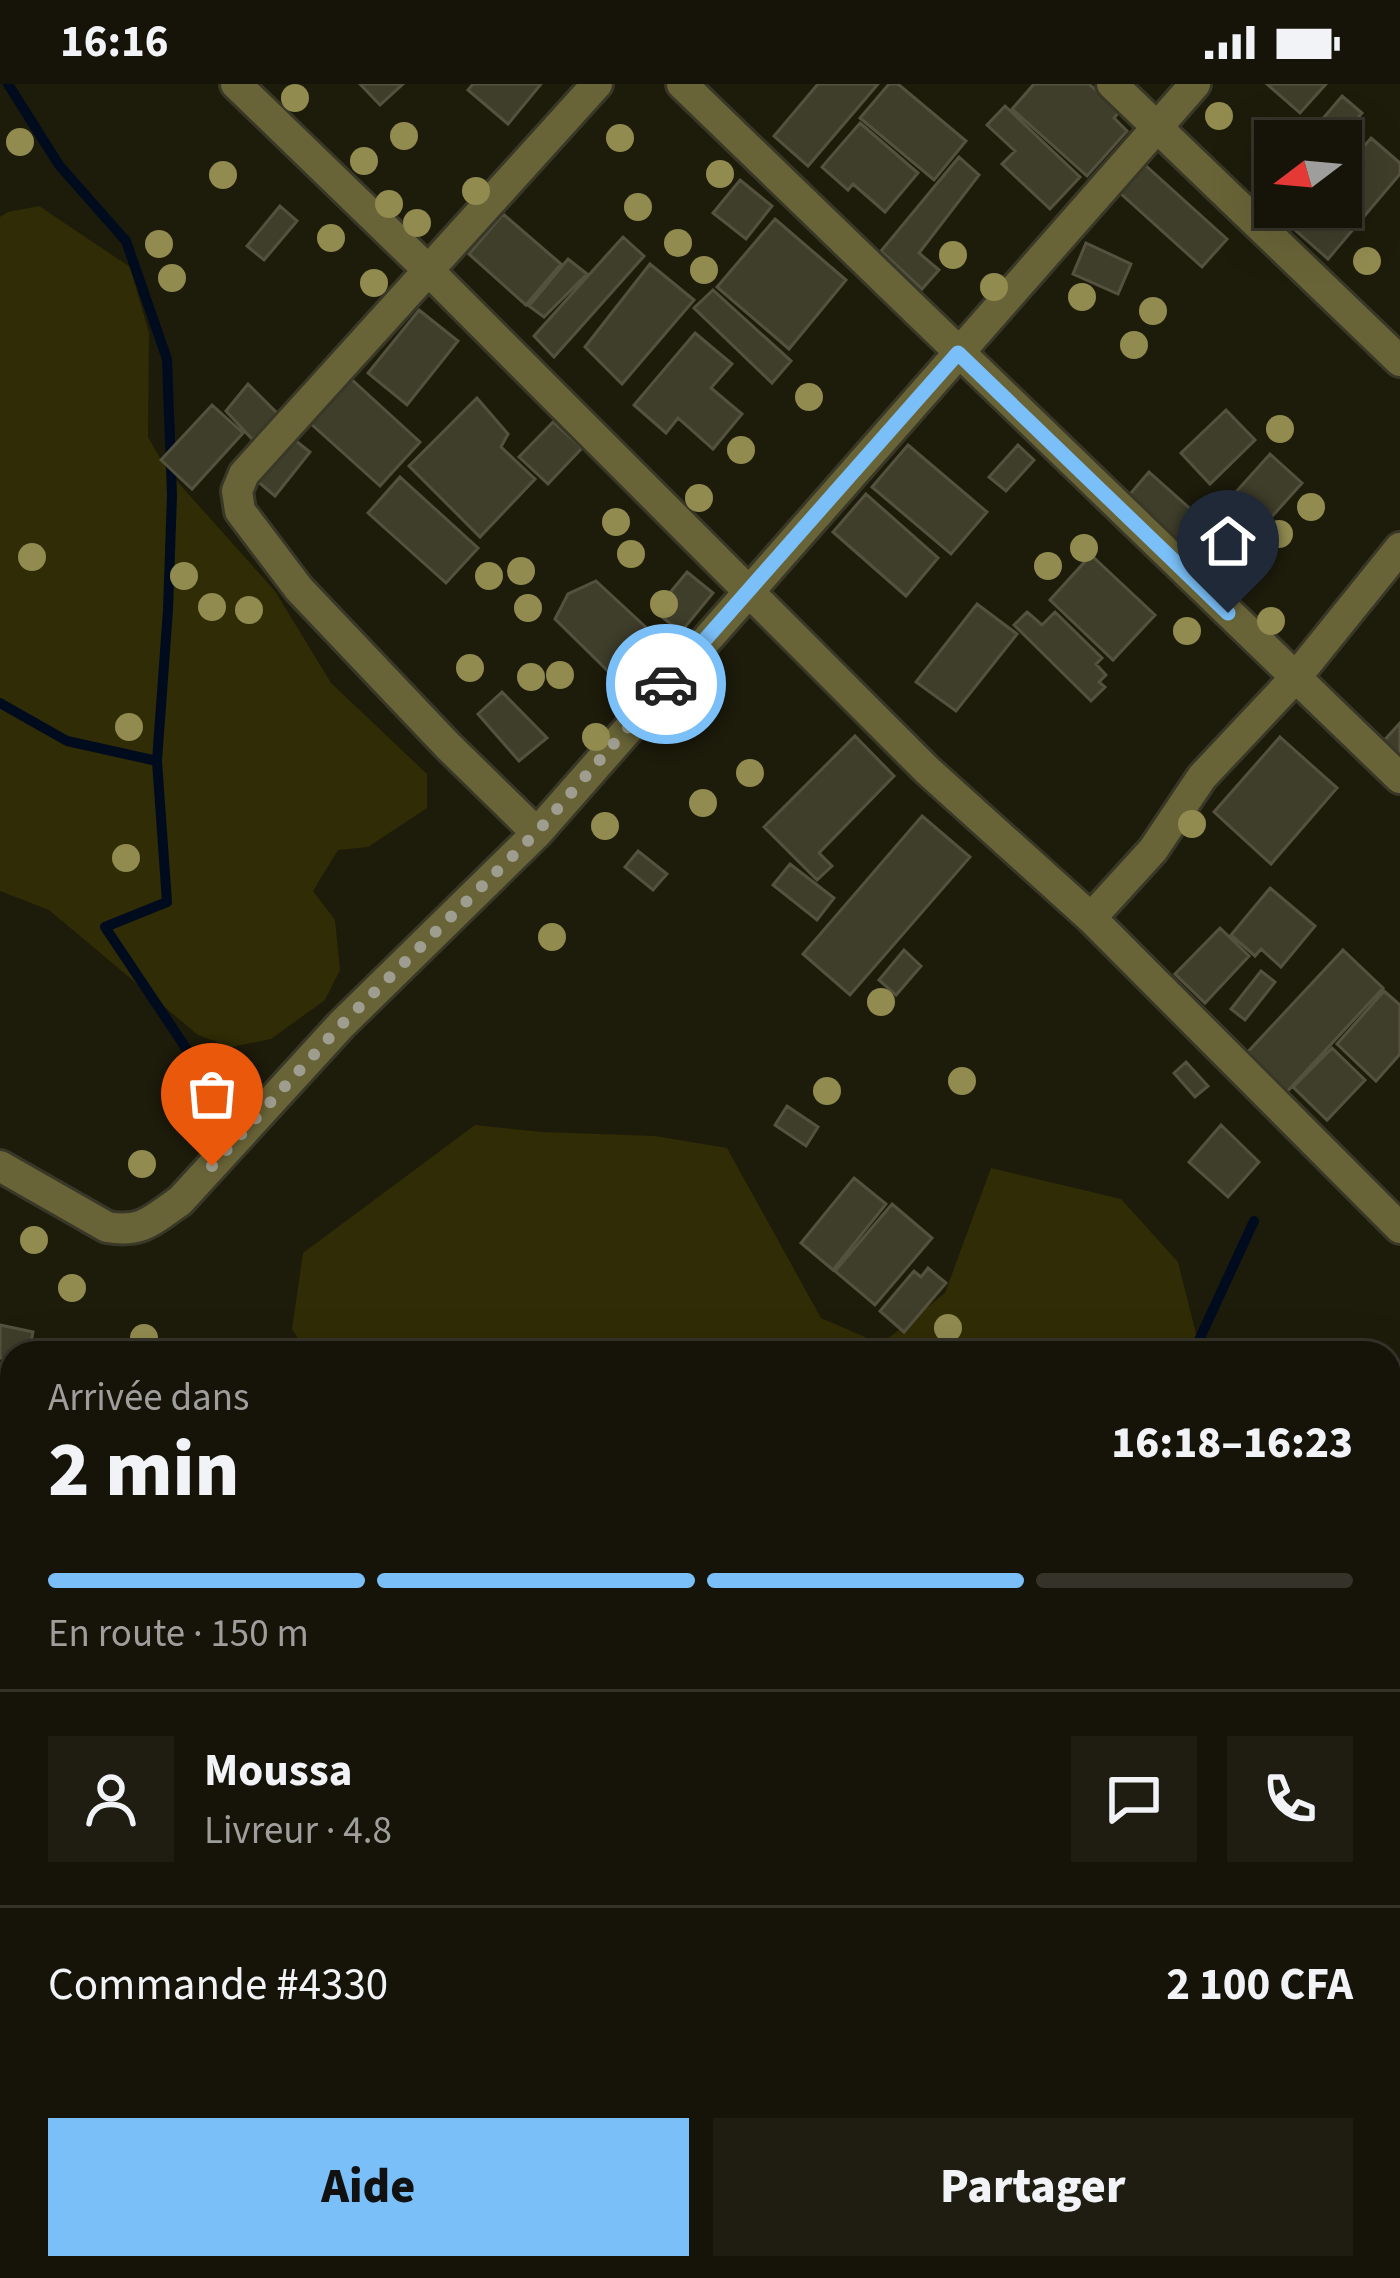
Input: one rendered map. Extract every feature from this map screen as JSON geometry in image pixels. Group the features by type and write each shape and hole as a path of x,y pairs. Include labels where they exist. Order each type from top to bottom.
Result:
{"street":[{"path":"236,84 927,770 1091,918 1400,1228"},
{"path":"537,832 299,589 240,511 237,491 244,474 597,84"},
{"path":"682,84 1400,778"},
{"path":"1112,84 1400,361"},
{"path":"0,1166 107,1227 127,1230 148,1223 180,1201 341,1025 537,832 1195,84"},
{"path":"1091,918 1153,850 1202,777 1296,677 1400,548"}],"shaded area":[{"path":"39,206 130,267 149,333 148,437 167,470 275,591 331,683 427,774 427,808 368,847 338,850 313,891 335,920 340,970 325,1000 271,1039 231,1047 198,1035 49,910 0,891 0,217"},
{"path":"475,1125 655,1136 727,1148 821,1318 874,1341 300,1341 292,1329 303,1253"},
{"path":"991,1168 1121,1199 1178,1262 1198,1341 885,1341 945,1293"}],"building":[{"path":"360,84 403,84 380,105"},
{"path":"473,84 541,84 508,124 468,90"},
{"path":"818,84 878,84 808,166 774,136"},
{"path":"889,84 898,84 966,141 934,180 860,118"},
{"path":"1034,84 1089,84 1120,111 1114,118 1127,131 1087,176 1012,109"},
{"path":"1267,84 1326,84 1300,113"},
{"path":"1342,96 1362,113 1356,120 1322,120"},
{"path":"1005,106 1080,177 1050,209 1002,164 1015,151 987,125"},
{"path":"860,123 918,173 885,212 853,184 848,190 822,167"},
{"path":"1371,138 1400,163 1400,174 1362,219 1362,148"},
{"path":"959,157 979,175 919,253 939,270 922,289 881,251"},
{"path":"1145,165 1227,239 1202,267 1120,193"},
{"path":"740,180 772,206 746,239 713,213"},
{"path":"280,206 297,221 264,260 247,246"},
{"path":"503,214 561,264 526,305 469,254"},
{"path":"775,219 846,280 789,349 717,287"},
{"path":"1295,228 1354,228 1328,259"},
{"path":"623,237 644,256 554,357 534,336"},
{"path":"1086,243 1131,264 1118,294 1073,274"},
{"path":"568,259 587,274 544,317 529,306"},
{"path":"650,264 694,300 622,384 585,347"},
{"path":"713,290 791,361 772,383 694,308"},
{"path":"419,310 458,341 407,405 368,373"},
{"path":"695,333 732,364 711,388 742,414 713,449 678,418 666,433 634,405"},
{"path":"350,378 420,442 380,486 310,423"},
{"path":"248,384 278,414 267,430 252,439 226,411"},
{"path":"477,398 508,434 501,447 535,479 480,537 409,466"},
{"path":"212,405 243,433 192,489 161,460"},
{"path":"1226,410 1255,440 1210,484 1181,453"},
{"path":"553,422 582,448 548,484 519,457"},
{"path":"291,437 310,452 275,496 256,480"},
{"path":"908,445 987,512 951,554 872,487"},
{"path":"1018,445 1034,460 1006,491 989,477"},
{"path":"1270,454 1302,483 1241,551 1209,522"},
{"path":"1149,472 1223,538 1197,567 1124,501"},
{"path":"400,477 478,548 446,583 368,513"},
{"path":"866,494 938,558 906,596 833,532"},
{"path":"1091,555 1155,615 1113,660 1050,600"},
{"path":"687,572 713,593 681,632 662,617 676,601 668,595"},
{"path":"596,581 651,632 612,675 555,619 568,594"},
{"path":"977,604 1017,634 956,711 916,682"},
{"path":"1027,612 1042,625 1055,612 1102,658 1096,664 1106,675 1099,682 1105,687 1091,701 1014,625"},
{"path":"502,692 547,738 519,761 478,714"},
{"path":"1400,723 1400,764 1380,745"},
{"path":"855,736 894,776 819,853 832,866 817,880 764,827"},
{"path":"1280,737 1337,788 1271,864 1214,812"},
{"path":"922,816 970,857 850,995 803,954"},
{"path":"638,851 667,874 653,890 625,867"},
{"path":"790,864 834,898 817,920 773,885"},
{"path":"1270,888 1315,926 1281,967 1261,949 1255,956 1231,935"},
{"path":"1220,928 1249,956 1205,1003 1175,974"},
{"path":"904,950 921,966 896,995 879,980"},
{"path":"1343,950 1383,988 1284,1095 1244,1056"},
{"path":"1261,971 1275,982 1245,1020 1231,1009"},
{"path":"1384,991 1400,1005 1400,1054 1376,1081 1337,1044"},
{"path":"1332,1048 1365,1080 1327,1120 1293,1087"},
{"path":"1186,1062 1208,1086 1195,1097 1174,1073"},
{"path":"787,1106 818,1127 806,1146 775,1125"},
{"path":"1221,1125 1259,1162 1228,1197 1189,1162"},
{"path":"854,1178 886,1204 833,1270 801,1243"},
{"path":"892,1204 932,1238 875,1305 835,1271"},
{"path":"928,1268 946,1283 904,1332 880,1311 914,1271 921,1277"},
{"path":"0,1325 33,1332 31,1341 0,1341"}],"waterway":[{"path":"8,84 59,165 126,241 167,359 172,495 157,761 167,902 105,927 230,1114"},
{"path":"0,703 67,741 157,761"},
{"path":"1199,1341 1254,1221"}],"way so far":[{"path":"212,1166 341,1025 537,832 666,684"}],"route":[{"path":"666,684 958,353 1228,613"}]}
